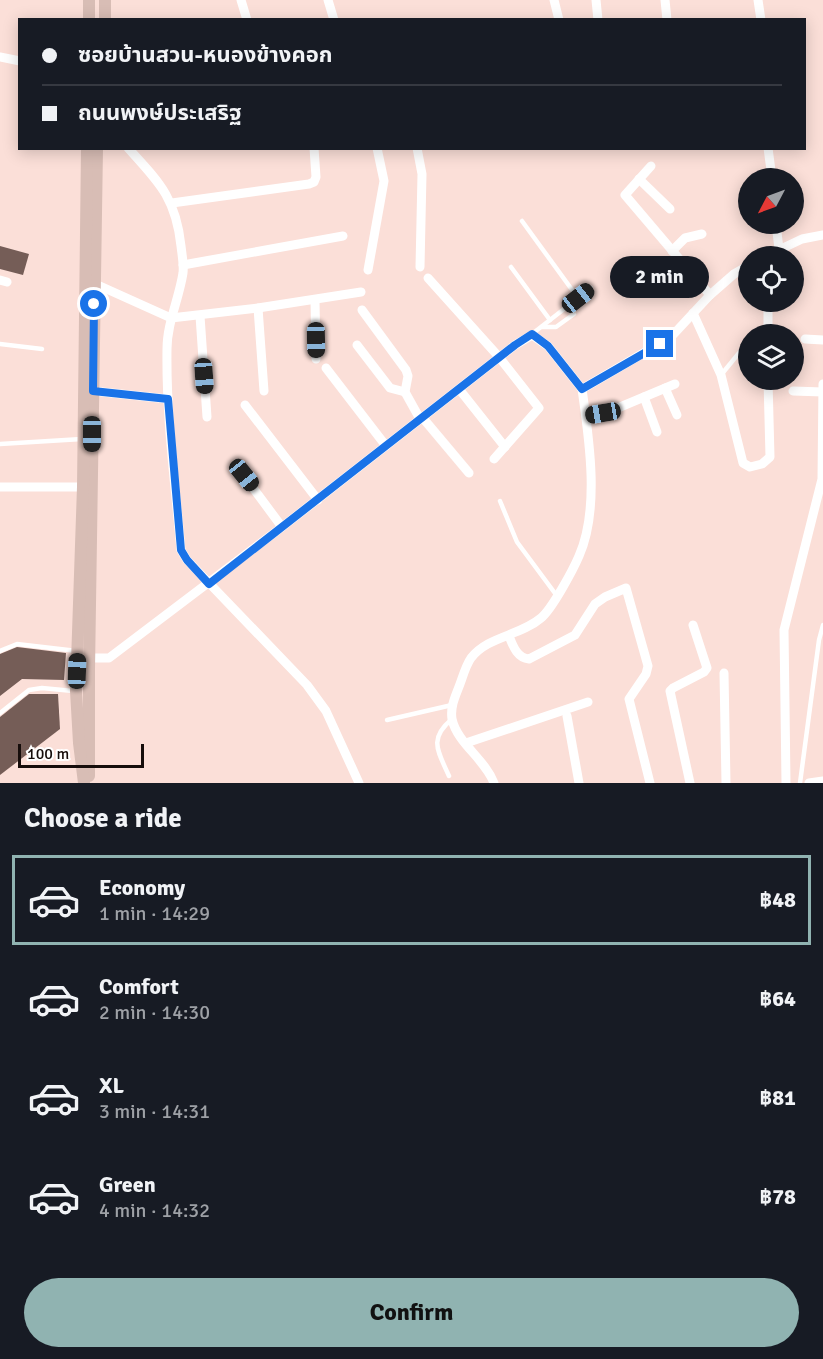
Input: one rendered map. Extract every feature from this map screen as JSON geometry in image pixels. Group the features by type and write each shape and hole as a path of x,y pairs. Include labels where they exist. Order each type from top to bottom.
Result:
{"main road":[{"path":"88,18 89,0"},
{"path":"105,0 105,18"},
{"path":"84,783 89,658 93,391 87,150"},
{"path":"91,783 76,691 82,439 97,150"},
{"path":"79,783 84,743"}],"street":[{"path":"241,0 246,18"},
{"path":"328,0 333,18"},
{"path":"554,0 558,18"},
{"path":"596,0 598,18"},
{"path":"665,0 667,18"},
{"path":"758,0 761,18"},
{"path":"0,57 18,62"},
{"path":"130,150 161,185 172,203 180,237 183,271 171,318 167,346 168,399 181,550 209,584 307,685 326,711 359,783"},
{"path":"172,203 309,184 314,182 316,177 314,150"},
{"path":"368,270 384,181 377,150"},
{"path":"417,150 422,174 420,267"},
{"path":"768,150 771,168"},
{"path":"651,165 625,195 710,295"},
{"path":"639,179 670,209"},
{"path":"672,251 685,238 702,234"},
{"path":"786,246 802,239 823,235"},
{"path":"183,265 343,236"},
{"path":"582,389 671,338 710,295 738,272"},
{"path":"428,278 499,357 539,408 494,459"},
{"path":"89,282 171,318 200,316 361,292"},
{"path":"315,300 316,359"},
{"path":"258,308 264,391"},
{"path":"362,310 406,370 408,376 405,393"},
{"path":"693,313 721,375 743,463 750,467 762,464 770,458 768,390"},
{"path":"200,316 207,417"},
{"path":"89,658 109,658 209,584 499,357 532,334 548,346 582,389 586,416 591,508 580,555 543,617 527,628 487,644 470,659 452,705 452,719 466,743 490,771 494,783"},
{"path":"805,339 823,339"},
{"path":"357,345 390,388 405,393 421,418 469,473"},
{"path":"326,368 386,446"},
{"path":"786,783 784,630 822,480 823,384"},
{"path":"586,416 613,410 670,386 677,415"},
{"path":"459,389 505,447"},
{"path":"93,391 168,399"},
{"path":"793,391 823,392"},
{"path":"644,397 657,432"},
{"path":"245,405 318,500"},
{"path":"236,465 282,527"},
{"path":"0,487 82,487"},
{"path":"508,636 518,654 529,659 575,635 595,604 626,588 648,666 646,674 629,699 650,783"},
{"path":"690,783 670,691 704,672 707,668 693,625"},
{"path":"724,673 726,783"},
{"path":"466,743 588,702"},
{"path":"567,716 579,783"},
{"path":"809,783 823,781"}],"lane":[{"path":"522,221 578,298"},
{"path":"511,267 550,320"},
{"path":"532,334 591,288"},
{"path":"542,327 556,327 574,314"},
{"path":"0,344 42,349"},
{"path":"721,375 738,354"},
{"path":"0,444 82,439"},
{"path":"500,501 517,542 557,596"},
{"path":"800,783 823,625"},
{"path":"0,651 17,644 77,651"},
{"path":"0,713 29,690 42,688 76,691"},
{"path":"387,720 452,705"},
{"path":"449,776 438,753 436,742 442,728 452,719"}],"building":[{"path":"0,246 29,254 23,275 0,269"},
{"path":"17,647 66,653 64,680 22,679 0,696 0,654"},
{"path":"29,694 58,694 60,729 0,775 0,717"}],"route":[{"path":"94,304 93,391 168,399 181,550 209,584 532,334 548,346 582,389 660,344"}]}
